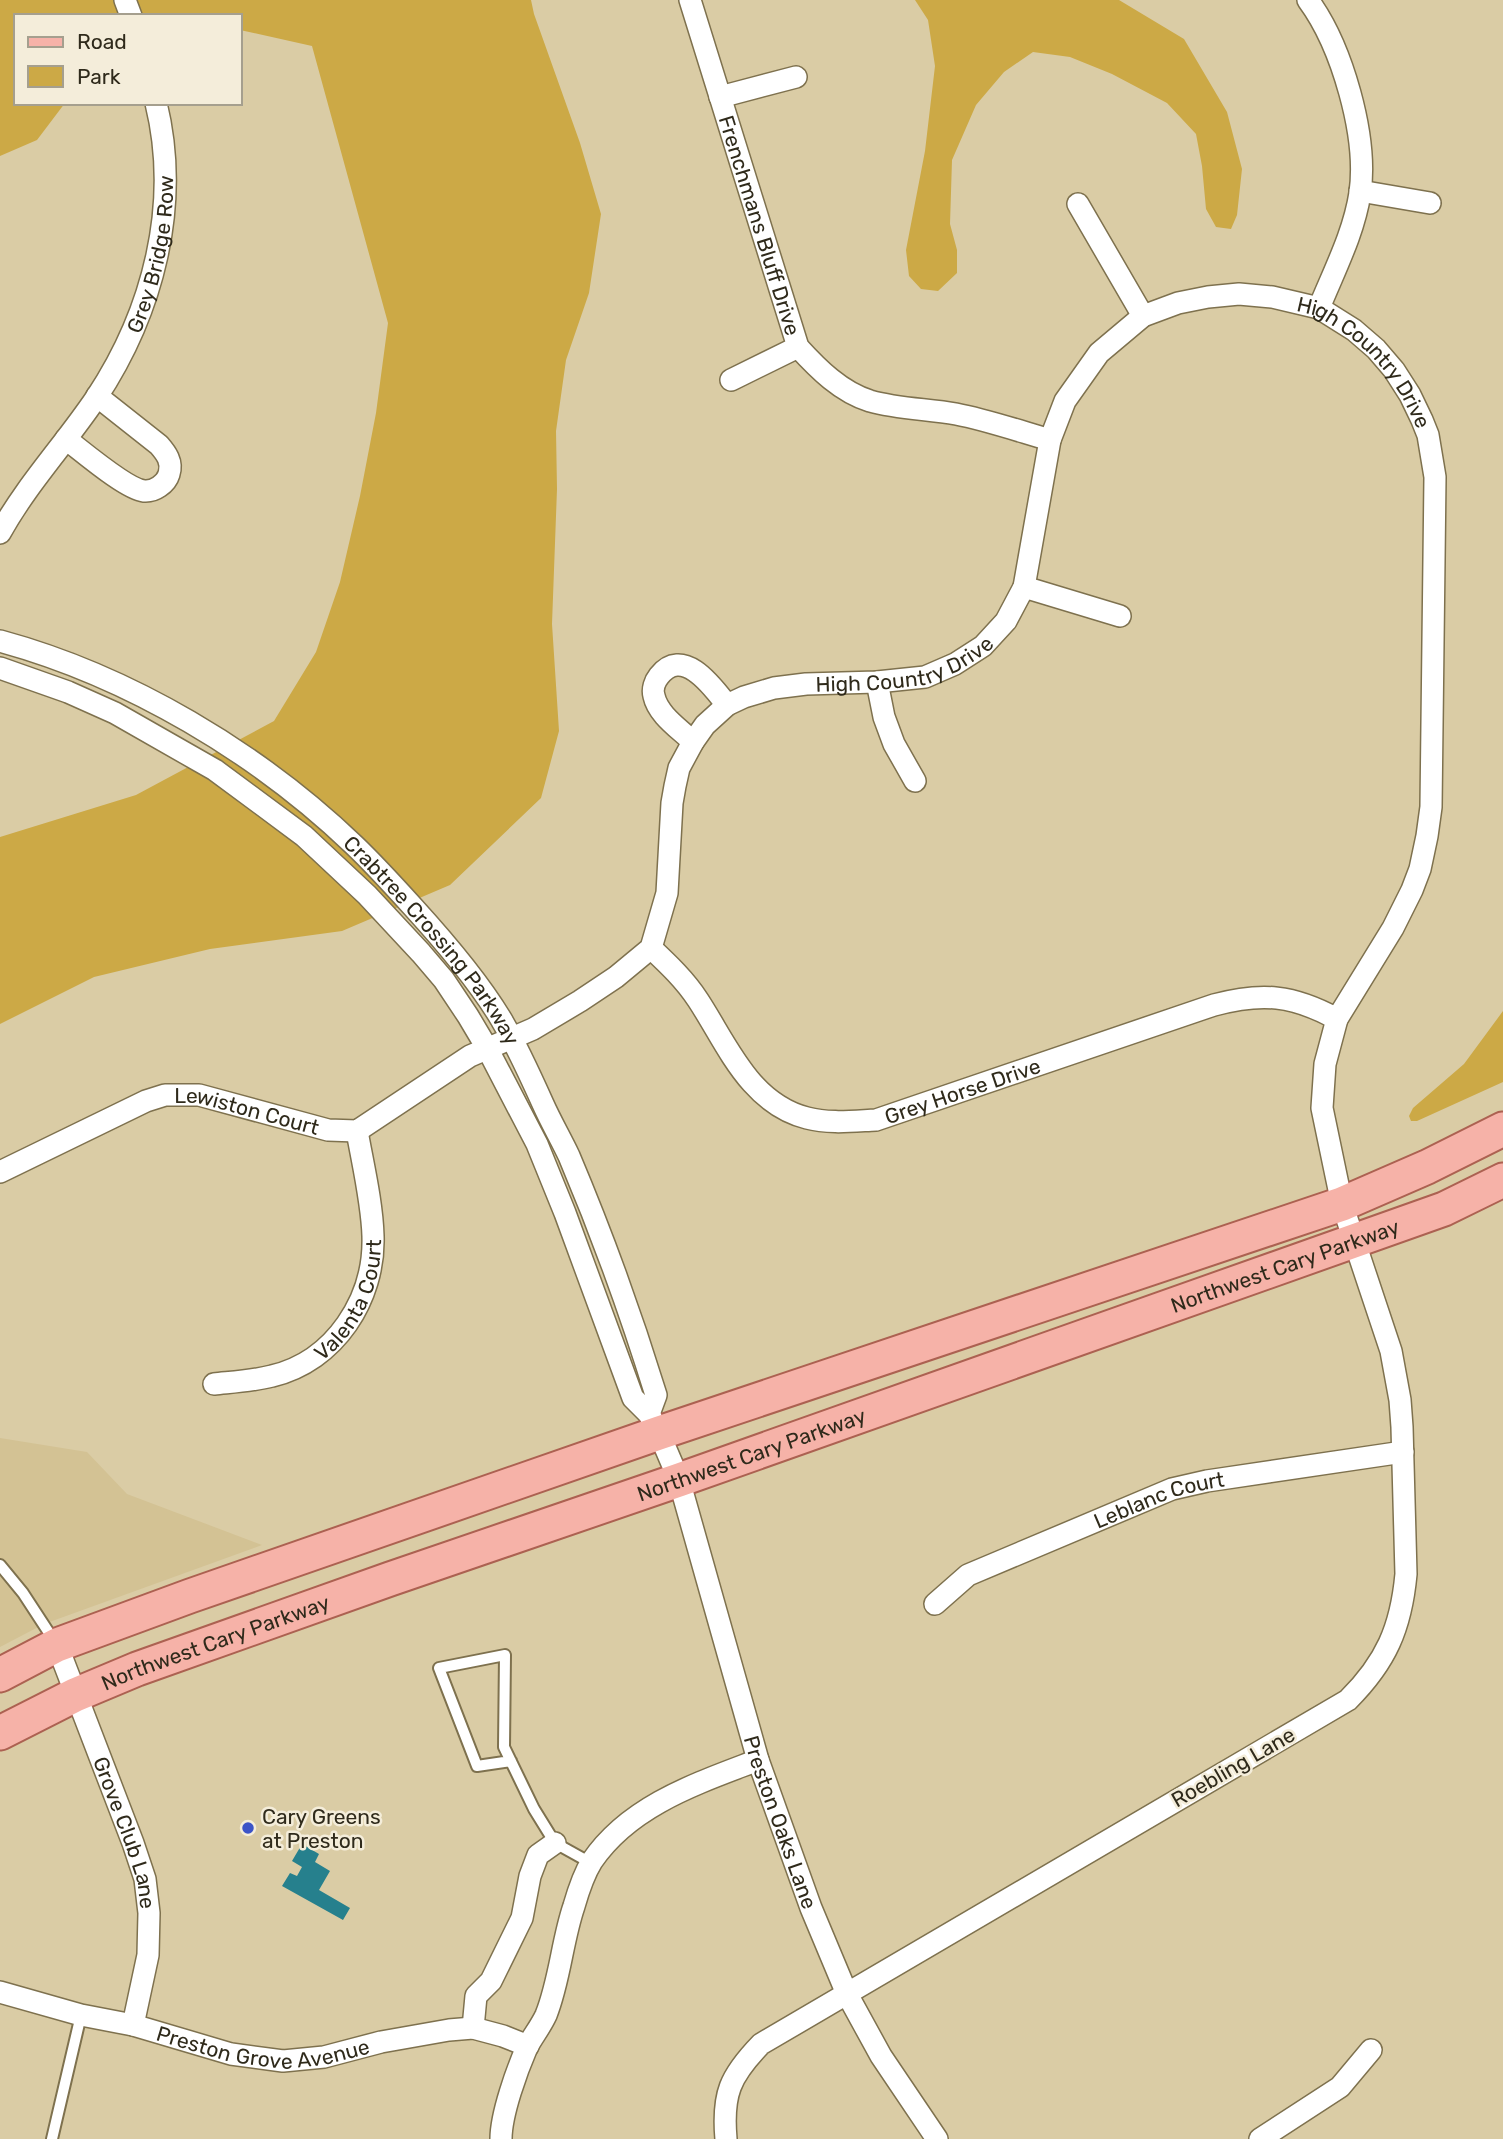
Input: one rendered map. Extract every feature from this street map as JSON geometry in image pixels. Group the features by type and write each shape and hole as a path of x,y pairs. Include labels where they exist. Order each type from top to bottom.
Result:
{"main road":[{"name":"Northwest Cary Parkway","path":"0,1675 57,1645 654,1424 1342,1204 1427,1167 1503,1129"},
{"name":"Northwest Cary Parkway","path":"0,1733 75,1695 137,1669 1444,1209 1503,1180"}],"street":[{"name":"Frenchmans Bluff Drive","path":"690,0 797,347 834,382 868,401 957,415 1050,440"},
{"path":"1311,1 1337,52 1348,84 1360,148 1360,191 1354,216 1319,308"},
{"path":"720,97 796,77"},
{"name":"Grey Bridge Row","path":"0,533 29,487 97,396 140,315 160,243 166,182 161,123 156,105"},
{"path":"1360,191 1430,203"},
{"path":"1078,204 1143,316"},
{"name":"High Country Drive","path":"651,948 667,892 672,803 679,768 705,725 727,705 744,696 774,688 806,684 877,682 925,677 955,664 982,646 1006,621 1024,587 1050,440 1065,401 1099,353 1143,316 1178,303 1239,294 1272,297 1319,308 1354,330 1376,349 1394,370 1410,395 1428,435 1435,489 1431,794 1427,836 1420,869 1398,918 1337,1019 1325,1064 1322,1108 1342,1204"},
{"path":"731,380 797,347"},
{"path":"66,439 129,485 143,491 165,483 171,465 166,453 97,396"},
{"path":"1024,587 1120,616"},
{"name":"Crabtree Crossing Parkway","path":"0,641 47,656 121,686 216,739 293,792 353,844 447,946 500,1017 568,1154 599,1228 656,1395 654,1424"},
{"path":"693,742 660,709 654,695 655,682 661,672 674,666 691,667 708,680 727,705"},
{"name":"Crabtree Crossing Parkway","path":"0,668 68,692 144,728 215,770 303,836 367,895 444,980 487,1048 537,1144 551,1175 633,1398 654,1424 679,1480"},
{"path":"877,682 884,717 894,744 915,781"},
{"path":"358,1131 440,1075 487,1048 533,1029 580,1001 616,977 651,948"},
{"name":"Grey Horse Drive","path":"651,948 678,973 697,998 741,1071 777,1105 807,1118 848,1122 876,1119 1237,999 1278,997 1299,1001 1337,1019"},
{"name":"Lewiston Court","path":"0,1172 137,1105 165,1095 200,1095 222,1099 328,1130 358,1131"},
{"name":"Valenta Court","path":"214,1384 272,1376 309,1361 340,1334 355,1313 365,1294 373,1262 373,1235 358,1131"},
{"name":"Roebling Lane","path":"726,2139 724,2119 731,2084 740,2066 761,2044 1348,1700 1376,1669 1395,1632 1406,1574 1400,1400 1391,1351 1342,1204"},
{"name":"Leblanc Court","path":"934,1604 968,1575 1172,1489 1207,1481 1403,1452"},
{"name":"Preston Oaks Lane","path":"679,1480 758,1760 811,1908 847,1994 881,2056 937,2139"},
{"name":"Grove Club Lane","path":"57,1645 130,1833 145,1879 149,1913 148,1955 133,2025"},
{"path":"501,2139 511,2093 528,2046 545,2016 574,1905 591,1863 623,1827 653,1806 681,1790 758,1760"},
{"path":"473,2028 476,1996 491,1981 522,1918 530,1877 538,1855 555,1843"},
{"name":"Preston Grove Avenue","path":"0,1992 81,2015 133,2025 231,2054 283,2061 324,2057 382,2042 473,2028 528,2046"},
{"path":"1259,2139 1340,2087 1371,2050"}],"lane":[{"path":"0,1564 23,1593 57,1645"},
{"path":"511,1761 477,1766 439,1668 505,1655 504,1747 511,1761 534,1809 555,1843 591,1863"},
{"path":"52,2139 81,2015"}],"shaded area":[{"path":"0,1438 87,1452 127,1494 262,1545 44,1624 0,1647"}],"green space":[{"path":"0,0 531,0 580,143 601,214 589,293 566,360 556,431 557,489 552,624 559,731 541,798 450,885 342,931 210,949 94,977 0,1024 0,837 136,795 274,721 316,652 340,582 360,496 376,413 388,323 312,46 242,30 242,14 14,14 14,105 63,105 37,140 0,156"},
{"path":"915,0 1119,0 1184,39 1227,112 1242,169 1237,215 1231,229 1216,227 1206,209 1196,134 1167,103 1112,74 1070,57 1033,52 1004,72 976,105 952,160 950,224 957,250 957,273 938,291 921,289 909,276 906,250 925,151 935,66 928,20"},
{"path":"1503,1011 1503,1082 1417,1121 1411,1121 1409,1116 1413,1108 1464,1064"}],"water":[{"path":"302,1844 319,1854 315,1862 330,1871 319,1890 350,1908 343,1920 282,1886 290,1873 297,1876 302,1867 292,1861"}],"place":[{"name":"Cary Greens at Preston","path":"248,1828"}]}
